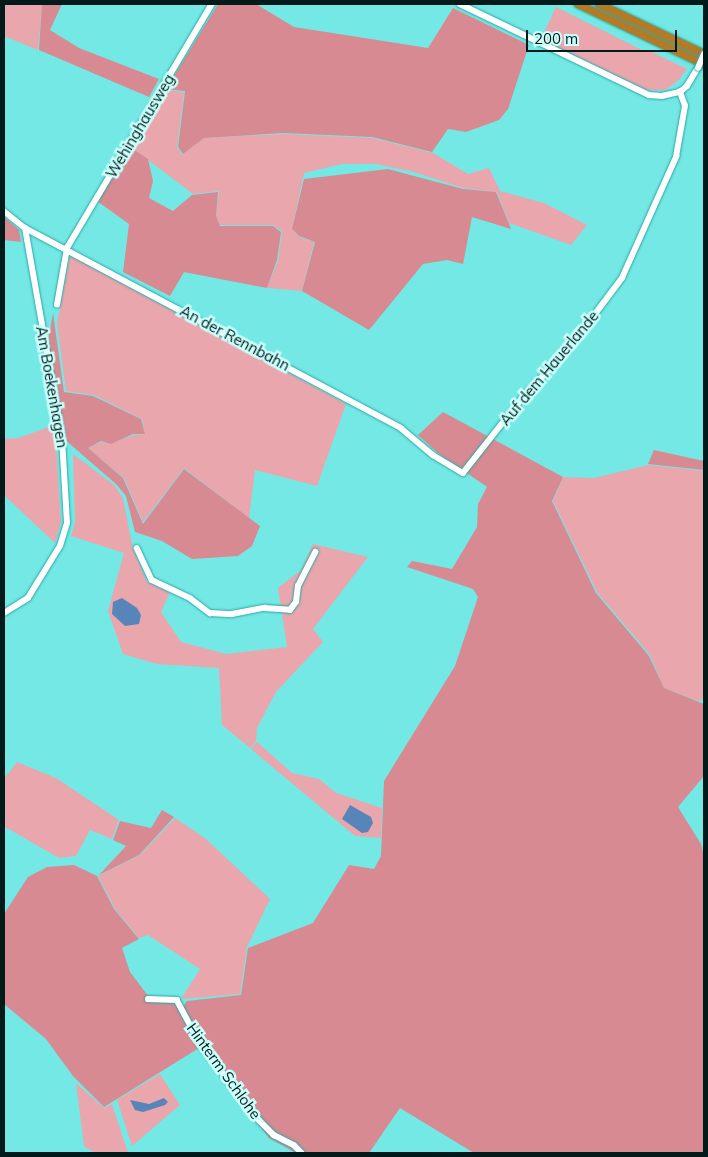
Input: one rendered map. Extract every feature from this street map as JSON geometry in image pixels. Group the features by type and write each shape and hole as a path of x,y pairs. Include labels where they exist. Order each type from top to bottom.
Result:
{"highway":[{"path":"578,4 704,64"},
{"path":"599,4 704,54"}],"street":[{"name":"Wehinghausweg","path":"67,248 212,4"},
{"path":"460,4 630,88 662,96 680,92 693,77 704,54"},
{"name":"Auf dem Hauerlande","path":"463,473 523,397 568,350 622,278 676,157 685,106 680,92"},
{"name":"An der Rennbahn","path":"4,211 25,228 67,248 401,428 432,455 463,473"},
{"name":"Am Boekenhagen","path":"4,613 28,598 60,546 67,523 62,438 25,228"},
{"path":"57,305 67,248"},
{"path":"137,548 152,580 190,598 210,612 232,614 264,608 290,610 296,602 298,586 315,552"},
{"name":"Hinterm Schlohe","path":"148,999 177,1000 201,1045 260,1121 274,1135 294,1144 302,1153"}],"shaded area":[{"path":"4,4 42,4 38,50 4,36"},
{"path":"42,4 62,4 50,30 79,48 159,79 149,97 39,50"},
{"path":"218,4 256,4 294,27 428,48 453,8 529,45 508,109 499,120 466,132 448,129 432,152 372,137 283,133 204,138 183,154 178,147 185,91 166,89"},
{"path":"556,7 646,52 648,50 687,69 678,81 665,90 647,90 631,83 541,39"},
{"path":"166,90 184,92 177,147 182,155 204,138 283,134 372,138 433,153 468,174 489,168 500,191 544,203 587,225 571,245 509,223 497,192 463,188 414,172 376,164 342,164 304,173 292,229 299,237 314,242 302,291 267,288 278,261 282,231 273,225 220,225 216,216 219,191 193,194 131,147"},
{"path":"130,147 148,159 153,181 149,198 173,211 192,195 218,192 216,216 220,226 273,226 281,232 277,260 267,288 184,272 170,296 123,272 129,224 97,201"},
{"path":"388,169 463,189 496,192 511,229 472,217 463,264 447,260 423,264 369,330 302,291 315,242 299,236 292,229 304,179"},
{"path":"4,217 19,230 21,242 4,240"},
{"path":"70,255 346,404 317,486 255,470 249,518 184,468 143,522 124,478 88,448 101,442 110,444 134,435 145,434 142,419 94,395 66,391 57,323"},
{"path":"53,313 64,392 93,396 141,419 145,434 133,434 111,444 101,441 88,448 123,478 143,524 184,469 260,526 252,546 238,556 192,559 162,541 135,532 126,496 116,484 63,438 47,347"},
{"path":"443,412 563,477 552,501 596,593 649,656 664,688 704,704 704,776 678,807 701,844 704,856 704,1153 474,1153 400,1108 369,1153 296,1153 269,1138 199,1048 104,1107 73,1076 46,1039 4,1004 4,914 28,877 47,867 74,865 97,876 114,909 139,939 122,948 130,972 152,1001 174,1001 180,1010 187,1001 241,995 248,948 313,923 349,865 374,869 381,856 384,781 455,666 478,597 473,589 407,567 412,561 452,569 477,527 478,504 487,487 438,453 418,435"},
{"path":"55,425 61,522 55,543 5,496 4,439 18,438"},
{"path":"654,450 704,461 704,470 648,464"},
{"path":"73,454 114,485 123,498 133,549 147,582 170,592 161,612 181,642 226,654 287,647 278,588 301,570 313,544 368,557 313,629 323,642 276,692 257,728 256,742 250,748 222,725 219,668 157,664 123,654 108,611 124,553 71,536 75,523"},
{"path":"648,465 704,471 704,699 698,701 664,688 650,655 597,592 553,501 563,477 594,478"},
{"path":"257,742 292,773 319,779 336,793 382,808 381,838 355,836 251,749"},
{"path":"17,762 56,778 119,820 112,839 90,830 76,856 59,858 7,828 4,825 4,779"},
{"path":"162,810 174,817 139,855 99,875 126,846 113,840 120,821 151,828"},
{"path":"175,818 206,839 270,899 247,947 240,994 181,999 200,969 148,935 139,938 115,909 98,876 140,855"},
{"path":"160,1074 180,1105 132,1146 117,1100"},
{"path":"76,1083 104,1108 112,1104 128,1153 95,1153 84,1146"}],"water":[{"path":"122,598 137,608 141,615 139,624 125,626 112,614 113,602"},
{"path":"350,805 371,817 373,823 368,832 362,833 342,819"},
{"path":"164,1098 168,1102 165,1105 143,1112 135,1110 130,1100 149,1104"}]}
